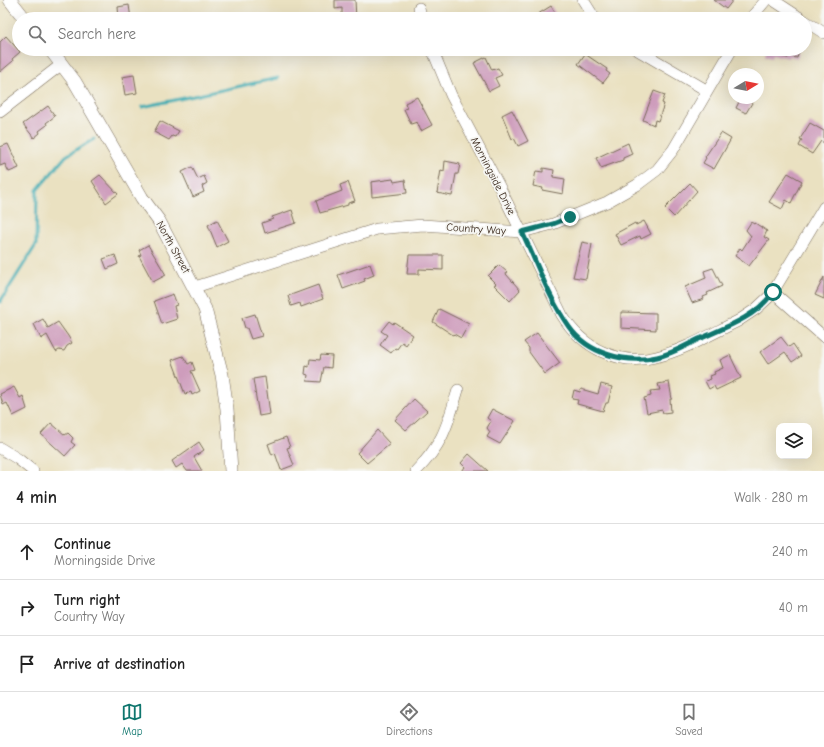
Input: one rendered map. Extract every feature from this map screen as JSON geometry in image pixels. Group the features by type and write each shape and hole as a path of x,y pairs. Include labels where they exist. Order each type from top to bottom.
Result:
{"street":[{"path":"10,0 20,12"},
{"path":"583,0 591,12"},
{"path":"756,12 766,0"},
{"path":"773,0 791,12"},
{"path":"812,25 824,33"},
{"name":"North Street","path":"56,56 75,82 142,198 159,220 195,287 205,309 222,374 227,409 231,471"},
{"name":"Morningside Drive","path":"435,56 451,94 570,328 589,345 613,356 640,359 657,357 670,353 738,321 764,302 773,292 824,207"},
{"path":"648,56 706,90"},
{"name":"Country Way","path":"195,287 377,228 423,225 522,232 553,224 607,202 650,177 673,150 706,90 728,56"},
{"path":"0,112 62,64"},
{"path":"773,292 824,337"},
{"path":"416,471 433,454 445,433 458,390"},
{"path":"0,448 18,459 33,471"}],"building":[{"path":"335,0 355,0 356,12 342,12 342,8 335,9"},
{"path":"714,0 733,0 726,9"},
{"path":"129,5 130,12 118,12 118,7"},
{"path":"551,6 555,12 541,12"},
{"path":"6,36 12,43 12,56 15,56 12,59 13,61 0,72 0,42"},
{"path":"584,56 588,56 607,69 606,71 610,74 603,83 578,64"},
{"path":"486,57 492,70 498,68 502,75 495,78 499,86 489,91 474,63"},
{"path":"134,75 137,93 125,95 122,77"},
{"path":"654,91 665,95 662,103 664,104 658,121 655,120 654,125 643,120"},
{"path":"417,97 432,125 421,131 417,122 411,124 404,109 407,108 405,103"},
{"path":"738,104 751,104 746,113 736,108"},
{"path":"48,106 55,116 46,123 47,125 39,131 40,133 34,138 23,124"},
{"path":"512,110 528,141 518,146 514,138 512,139 502,115"},
{"path":"160,121 179,131 175,137 172,136 169,140 154,132"},
{"path":"810,123 824,131 824,143 821,141 812,154 799,146 802,140 800,139"},
{"path":"721,133 731,139 714,169 703,163 706,158 705,157"},
{"path":"628,143 632,154 623,158 623,160 601,168 596,158"},
{"path":"8,144 19,168 9,172 5,164 0,166 0,147"},
{"path":"445,161 460,164 458,174 456,174 452,196 437,193 441,170 444,171"},
{"path":"192,167 198,179 204,176 207,183 202,186 204,192 193,197 182,172"},
{"path":"543,168 554,170 553,177 565,179 563,194 542,190 543,188 533,186 536,171 543,172"},
{"path":"788,173 802,181 791,203 786,200 782,209 769,202"},
{"path":"100,175 118,194 106,203 92,181"},
{"path":"393,179 394,182 405,180 407,193 372,197 371,182"},
{"path":"348,182 355,201 348,203 348,205 320,213 316,201 342,191 340,185"},
{"path":"690,183 697,191 674,217 665,208"},
{"path":"292,210 296,223 265,233 262,223 273,219 272,217"},
{"path":"217,220 228,241 217,247 208,225"},
{"path":"644,221 651,234 641,239 640,236 621,245 615,234 635,223 636,225"},
{"path":"751,222 767,231 764,237 769,240 749,266 735,256 740,248 742,250 751,236 746,230"},
{"path":"582,242 592,244 586,279 573,277"},
{"path":"148,245 166,275 153,282 139,256 141,255 139,250"},
{"path":"115,255 118,264 107,269 103,259"},
{"path":"409,255 443,255 443,270 419,269 419,274 407,274"},
{"path":"370,264 374,275 364,279 365,281 343,289 338,275"},
{"path":"499,265 507,272 506,274 520,290 510,301 494,285 496,284 488,276"},
{"path":"713,268 722,286 707,293 708,295 703,297 704,299 692,303 685,287 706,278 704,271"},
{"path":"824,277 824,299 815,295"},
{"path":"318,285 323,299 301,307 300,303 291,306 288,296"},
{"path":"173,294 177,305 174,306 177,319 162,324 154,301"},
{"path":"439,309 469,324 461,338 454,334 453,335 433,322"},
{"path":"621,312 656,313 656,330 621,328"},
{"path":"255,314 262,336 251,339 242,318"},
{"path":"43,319 48,328 58,322 68,336 72,343 67,346 64,351 59,350 56,352 47,335 41,339 34,324"},
{"path":"389,321 393,324 394,322 413,335 406,345 402,342 397,349 395,348 391,353 380,345 387,335 381,331"},
{"path":"537,333 560,363 545,374 529,352 529,348 524,342"},
{"path":"781,337 789,347 793,344 801,356 792,362 785,352 768,364 760,352"},
{"path":"321,355 332,356 331,368 324,367 321,382 307,381 308,375 305,374 306,366 309,367 310,359 320,360"},
{"path":"730,355 741,378 716,390 714,386 709,389 705,381 711,379 710,376 715,374 714,372 723,368 720,360"},
{"path":"183,356 188,364 192,362 195,370 191,371 200,391 192,395 191,392 185,394 172,360"},
{"path":"265,377 270,414 259,416 253,379"},
{"path":"669,382 672,399 670,399 671,412 663,413 662,410 647,413 644,398 651,396 650,391 660,390 658,384"},
{"path":"601,384 612,387 608,403 606,403 603,411 577,404 578,400 572,399 574,390 580,392 581,389 598,394"},
{"path":"14,387 20,398 23,396 27,409 13,416 7,403 3,405 0,394"},
{"path":"414,399 427,411 406,430 395,420"},
{"path":"492,409 515,421 500,444 487,437 490,432 487,428 491,421 487,418"},
{"path":"51,423 65,435 68,433 73,438 71,442 75,445 65,456 41,434"},
{"path":"377,430 390,444 367,463 357,453"},
{"path":"286,437 290,447 287,448 294,465 281,470 275,453 272,455 268,444"},
{"path":"199,442 204,450 194,457 202,471 187,471 182,464 176,468 172,461"},
{"path":"469,454 488,471 462,471 465,467 461,463"}],"waterway":[{"path":"142,107 278,78"},
{"path":"0,302 36,245 37,190 66,156 94,139"}],"route":[{"path":"570,217 553,224 522,232 562,315 570,328 587,344 597,350 613,356 631,359 648,359 674,351 738,321 756,309 773,292"}]}
